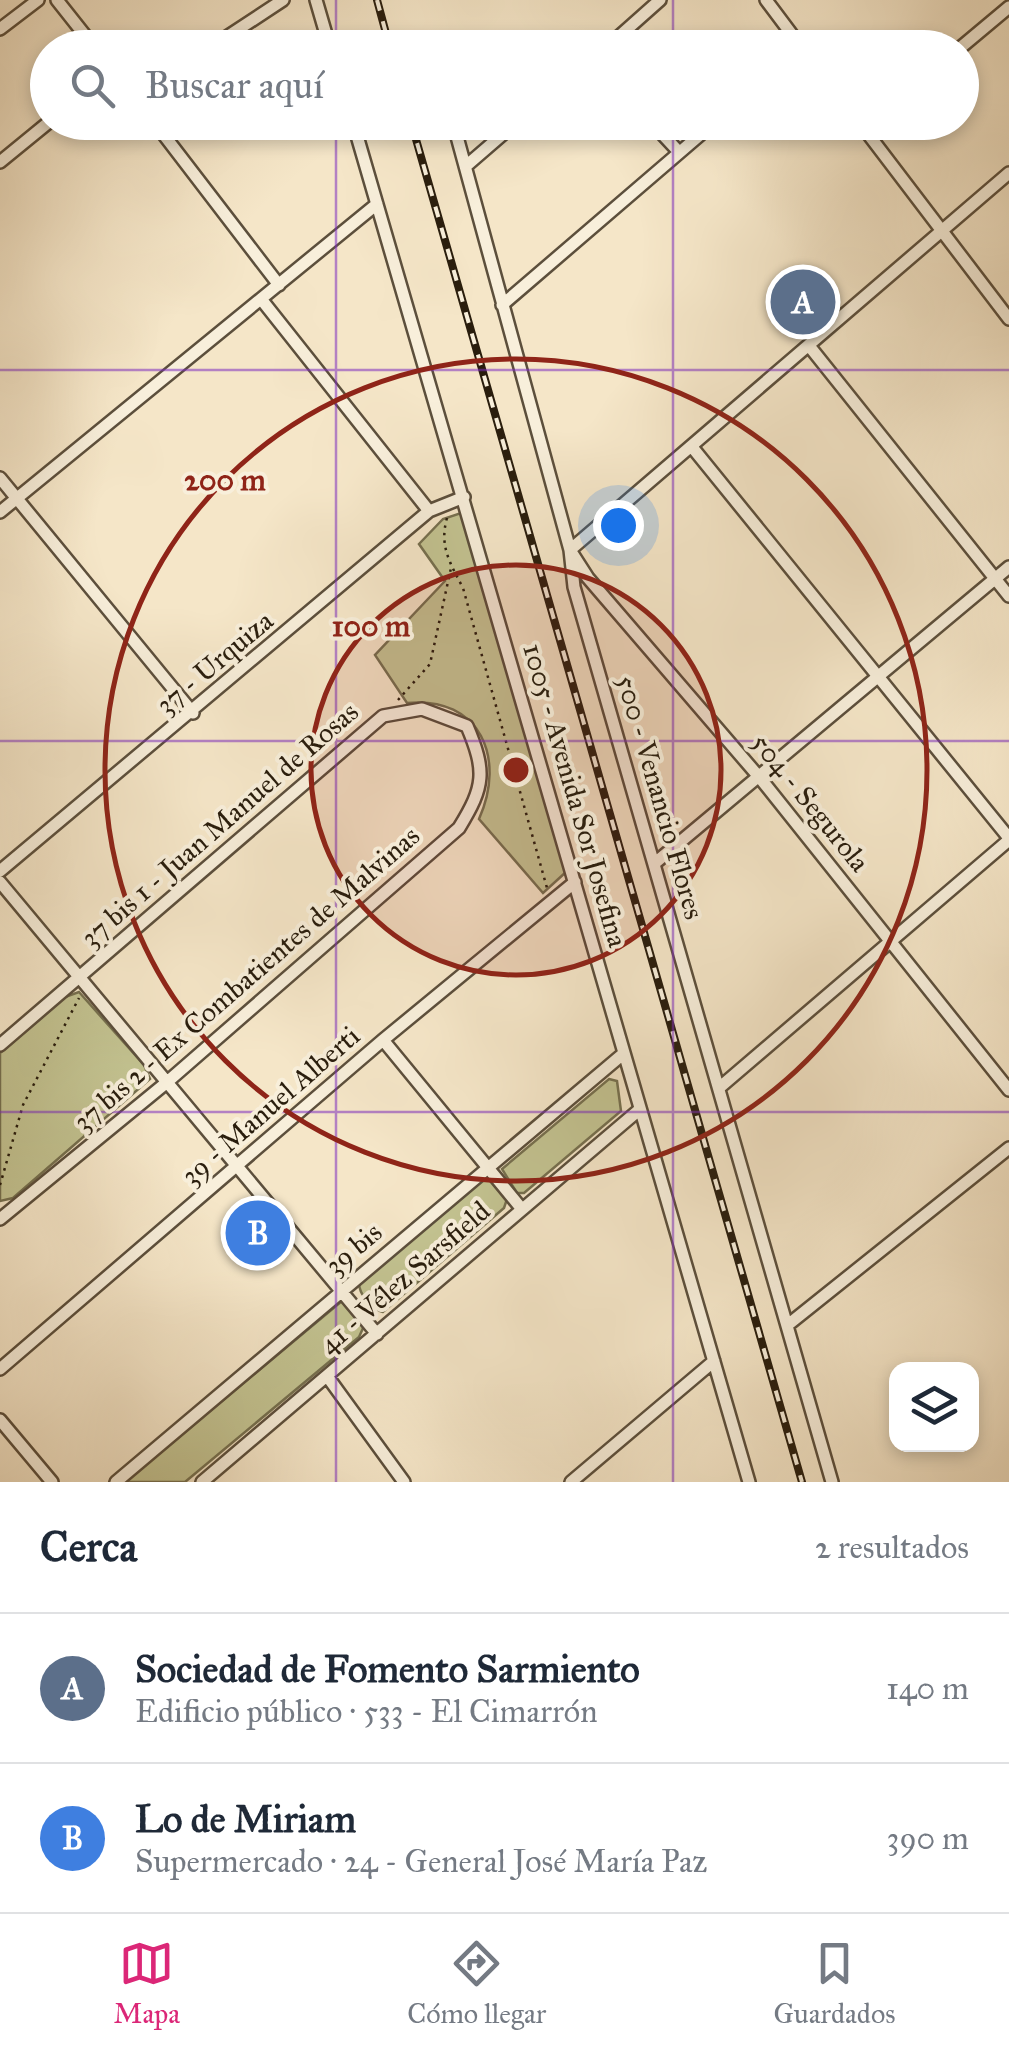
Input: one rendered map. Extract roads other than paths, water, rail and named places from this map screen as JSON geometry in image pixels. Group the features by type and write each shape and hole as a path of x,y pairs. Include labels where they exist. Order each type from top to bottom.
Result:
{"street":[{"path":"0,30 38,0"},
{"path":"57,0 81,30"},
{"path":"237,30 283,0"},
{"path":"316,0 325,30"},
{"path":"626,30 660,0"},
{"path":"766,0 788,30"},
{"path":"979,32 1009,7"},
{"path":"0,162 30,138"},
{"path":"168,140 279,285"},
{"name":"1005 - Avenida Sor Josefina","path":"358,140 458,499 575,882 749,1482"},
{"name":"500 - Venancio Flores","path":"458,140 570,550 574,587 790,1324 832,1482"},
{"path":"466,166 497,140"},
{"path":"668,140 679,152"},
{"path":"502,306 693,140"},
{"path":"875,140 1009,320"},
{"path":"570,550 1009,173"},
{"path":"0,512 377,204"},
{"path":"261,299 430,511"},
{"path":"810,347 1009,596"},
{"path":"692,447 1009,839 719,1088"},
{"path":"0,478 193,713"},
{"name":"37 - Urquiza","path":"0,872 430,511 458,499"},
{"name":"504 - Segurola","path":"570,550 588,578 760,778 1009,1090"},
{"path":"655,863 1009,567"},
{"name":"37 bis 1 - Juan Manuel de Rosas","path":"0,1045 82,982 383,716 422,708 452,717 466,726 477,750"},
{"name":"37 bis 2 - Ex Combatientes de Malvinas","path":"0,1219 166,1082 460,828 480,792 477,750"},
{"path":"0,882 378,1334"},
{"name":"39 - Manuel Alberti","path":"0,1369 383,1040 575,882"},
{"path":"383,1040 521,1208"},
{"name":"39 bis","path":"116,1482 624,1054"},
{"name":"41 - Vélez Sarsfield","path":"202,1482 640,1110"},
{"path":"790,1324 1009,1148"},
{"path":"571,1482 714,1361"},
{"path":"328,1376 404,1482"},
{"path":"0,1420 52,1482"}],"railway":[{"path":"377,0 385,30"},
{"path":"416,140 802,1482"}],"place":[{"name":"Sociedad de Fomento Sarmiento","path":"803,302"},
{"name":"Lo de Miriam","path":"258,1233"}]}
